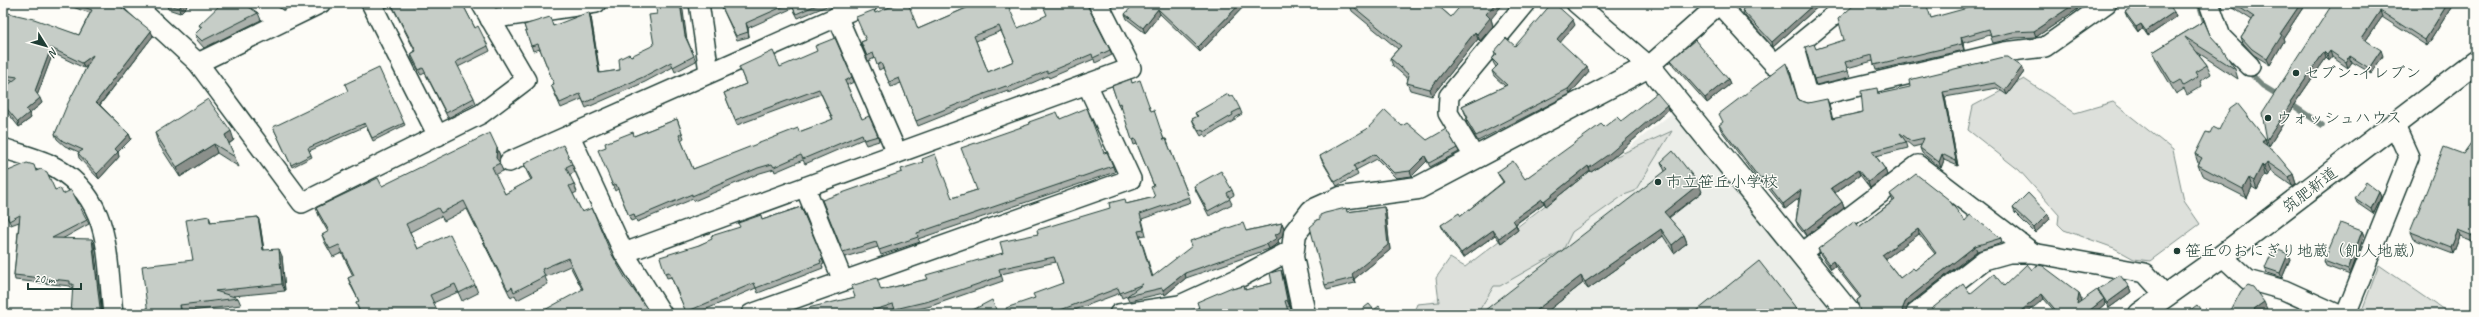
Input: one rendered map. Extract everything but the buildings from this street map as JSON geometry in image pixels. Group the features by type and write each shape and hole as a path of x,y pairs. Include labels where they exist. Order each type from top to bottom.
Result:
{"street":[{"path":"133,3 198,63 302,203 481,114 526,80 486,11 596,3"},
{"path":"255,3 281,21"},
{"path":"198,63 281,21 321,3"},
{"path":"371,3 438,136"},
{"path":"699,3 709,72"},
{"path":"509,162 570,136 709,72 868,3"},
{"path":"624,253 1131,68 1098,3"},
{"path":"1475,158 1448,112 1449,96 1526,3"},
{"path":"1576,3 1648,66 1802,253 1850,314"},
{"path":"1304,314 1292,258 1295,233 1312,211 1340,198 1418,188 1648,66 1719,3 1774,64 1849,3"},
{"path":"1794,48 1808,98 2004,52 2045,47 2107,3"},
{"path":"2209,3 2221,37 2250,66"},
{"path":"837,16 897,153"},
{"name":"筑肥新道","path":"2140,314 2164,295 2222,256 2395,126 2476,62"},
{"path":"751,314 1130,179 1087,84"},
{"path":"2346,314 2409,157 2395,126"},
{"path":"570,136 624,253 662,314"},
{"path":"3,148 46,163 67,176 80,187 92,203 102,222 113,314"},
{"path":"1802,253 1918,164 2018,239 2033,253"},
{"path":"805,187 843,281"},
{"path":"1119,314 1180,305 1237,279 1293,249"},
{"path":"1915,314 1984,260 2010,253 2033,253 2145,273 2164,295"},
{"path":"2222,256 2248,280 2284,290 2337,314"}],"shaded area":[{"path":"2024,79 2075,113 2113,102 2173,150 2184,201 2200,224 2150,261 2134,259 2114,248 2064,230 2058,224 2059,215 2019,170 1968,130 1973,106"},
{"name":"市立笹丘小学校","path":"1675,111 1838,314 1416,314"},
{"path":"1672,131 1635,191 1624,195 1572,232 1563,250 1500,286 1494,286 1477,314 1413,314 1417,304 1439,302 1436,278 1450,258 1465,267 1599,164"},
{"path":"2379,265 2450,314 2361,313"}],"waterway":[{"path":"2199,3 2206,26 2212,33"},
{"path":"2247,70 2263,86 2281,97"},
{"path":"2288,102 2322,125"}],"place":[{"name":"セブン-イレブン","path":"2296,73"},
{"name":"ウォッシュハウス","path":"2268,118"},
{"name":"市立笹丘小学校","path":"1658,182"},
{"name":"笹丘のおにぎり地蔵（飢人地蔵）","path":"2177,251"}]}
